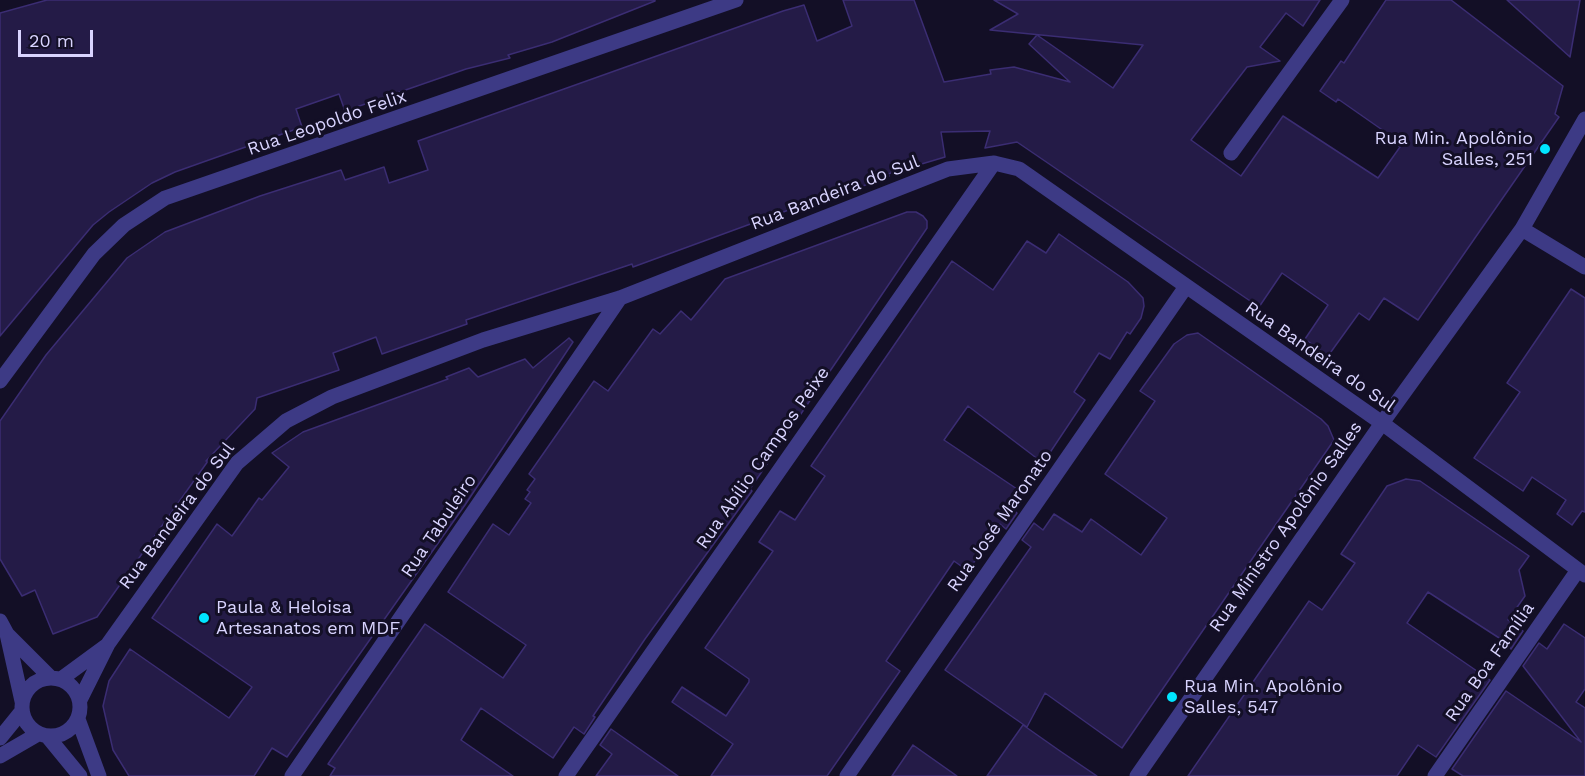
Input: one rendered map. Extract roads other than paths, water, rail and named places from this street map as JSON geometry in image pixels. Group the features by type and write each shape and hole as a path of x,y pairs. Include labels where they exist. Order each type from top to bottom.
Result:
{"street":[{"name":"Rua Leopoldo Felix","path":"0,381 94,254 123,225 165,198 736,0"},
{"path":"1231,153 1342,0"},
{"name":"Rua Ministro Apolônio Salles","path":"1137,776 1382,423 1522,229 1585,119"},
{"name":"Rua Bandeira do Sul","path":"80,700 108,644 237,463 286,421 332,397 483,340 620,298 948,170 994,163 1020,169 1185,288 1382,423 1581,573"},
{"name":"Rua Abílio Campos Peixe","path":"566,776 994,163"},
{"path":"1522,229 1585,267"},
{"name":"Rua José Maronato","path":"847,776 1185,288"},
{"name":"Rua Tabuleiro","path":"292,776 620,298"},
{"name":"Rua Boa Família","path":"1435,776 1581,573"},
{"path":"4,627 56,678 76,691 80,700 78,719 99,776"},
{"path":"4,627 24,720 43,735 80,776"},
{"name":"Rua Bandeira do Sul","path":"56,678 108,644"},
{"path":"0,738 22,706 32,684 56,678"},
{"path":"0,756 43,735 66,733 78,719"}],"place":[{"name":"Rua Min. Apolônio Salles, 251","path":"1545,149"},
{"name":"Paula & Heloisa Artesanatos em MDF","path":"204,618"},
{"name":"Rua Min. Apolônio Salles, 547","path":"1172,697"}]}
